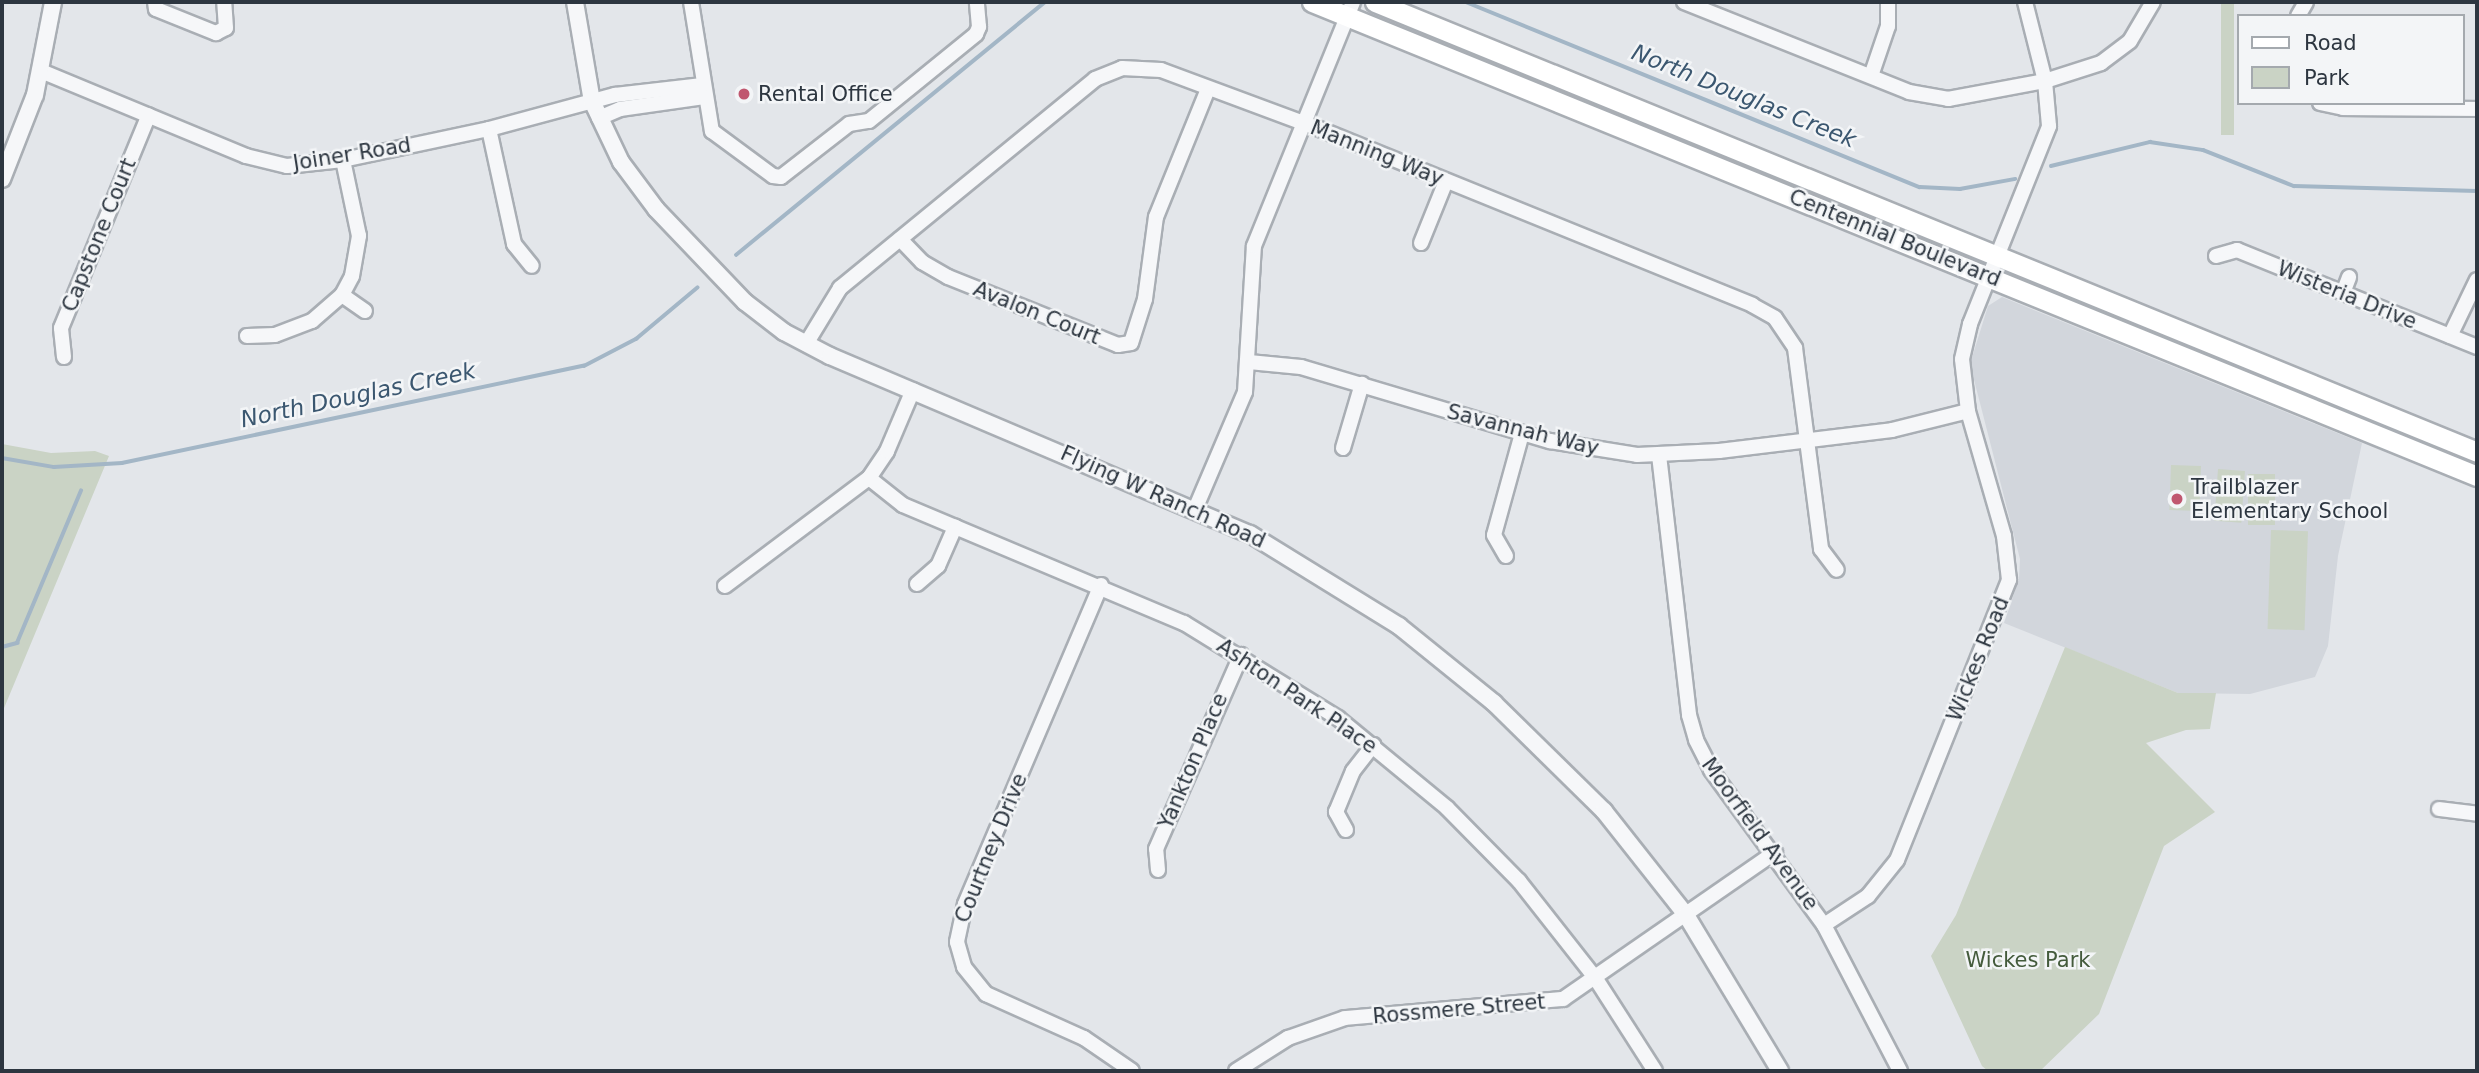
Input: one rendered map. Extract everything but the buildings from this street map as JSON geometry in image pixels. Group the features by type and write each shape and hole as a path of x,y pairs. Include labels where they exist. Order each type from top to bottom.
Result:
{"main road":[{"name":"Centennial Boulevard","path":"1312,2 1350,9 2477,476"},
{"name":"Centennial Boulevard","path":"1375,2 2477,452"}],"street":[{"path":"2,179 41,71 52,2"},
{"path":"155,2 156,9 216,33 226,28 225,2"},
{"name":"Flying W Ranch Road","path":"575,2 592,101 636,185 684,240 766,320 806,344 1196,507 1293,558 1437,655 1572,777 1686,915 1780,1071"},
{"path":"691,2 703,91 712,131 773,176 791,174 849,124 869,121 976,34 977,2"},
{"path":"1684,2 1920,96 1948,99 2045,81 2082,71 2115,54 2130,41 2153,2"},
{"path":"1871,76 1888,26 1888,2"},
{"name":"Wickes Road","path":"1824,925 1868,896 1897,860 2006,593 2007,550 1968,411 1963,346 2046,137 2050,113 2045,81 2025,2"},
{"path":"1196,507 1241,405 1249,362 1252,256 1350,9"},
{"name":"Manning Way","path":"806,344 832,297 900,239 1108,72 1147,67 1304,123 1765,311 1783,327 1795,348 1821,549 1837,570"},
{"name":"Joiner Road","path":"41,71 265,162 298,166 343,160 489,129 592,101 703,91"},
{"name":"Avalon Court","path":"900,239 922,262 948,277 1118,345 1130,343 1145,299 1156,218 1208,89"},
{"path":"599,118 621,109 703,91"},
{"path":"2329,105 2343,108 2477,109"},
{"name":"Capstone Court","path":"64,357 61,328 149,115"},
{"path":"489,129 514,244 532,266"},
{"path":"247,336 294,330 327,311 342,296 352,276 359,236 343,160"},
{"path":"1421,243 1446,181"},
{"name":"Wisteria Drive","path":"2216,256 2237,250 2477,347"},
{"path":"2343,293 2349,277"},
{"path":"2450,336 2477,280"},
{"path":"342,296 365,312"},
{"name":"Savannah Way","path":"1249,362 1301,367 1522,433 1598,450 1659,455 1892,430 1968,411"},
{"path":"1343,449 1362,384"},
{"path":"725,586 869,478 887,451 913,390"},
{"path":"1506,556 1494,535 1522,433"},
{"name":"Moorfield Avenue","path":"1659,455 1692,727 1711,770 1775,852 1824,925 1900,1071"},
{"name":"Ashton Park Place","path":"869,478 890,497 955,527 1101,585 1241,655 1373,745 1488,848 1596,979 1655,1071"},
{"path":"917,584 938,566 955,527"},
{"name":"Courtney Drive","path":"1101,585 965,904 957,942 964,967 986,994 1084,1038 1132,1071"},
{"name":"Yankton Place","path":"1158,870 1156,849 1241,655"},
{"path":"1346,830 1336,812 1353,771 1373,745"},
{"path":"2439,809 2477,814"},
{"name":"Rossmere Street","path":"1236,1071 1288,1038 1345,1018 1549,1002 1596,979 1775,852"}],"shaded area":[{"name":"Trailblazer Elementary School","path":"2002,297 2362,443 2338,556 2328,646 2315,677 2250,694 2178,693 2004,623 2019,579 2020,559 1970,364 1988,306"}],"green space":[{"path":"2221,2 2234,2 2234,135 2221,135"},
{"path":"2,444 51,453 95,451 109,456 2,713"},
{"path":"2171,465 2201,466 2199,511 2169,510"},
{"path":"2218,469 2245,471 2241,523 2214,521"},
{"path":"2248,474 2275,474 2275,525 2248,525"},
{"path":"2271,530 2308,531 2305,630 2268,629"},
{"name":"Wickes Park","path":"2065,647 2178,693 2216,693 2210,729 2186,730 2146,743 2215,812 2164,846 2099,1014 2040,1071 1988,1071 1982,1066 1931,956 1956,915"}],"waterway":[{"name":"North Douglas Creek","path":"736,255 1045,2"},
{"name":"North Douglas Creek","path":"1466,2 1920,187 1960,189 2015,179"},
{"name":"North Douglas Creek","path":"2051,166 2150,142 2203,150 2294,186 2477,191"},
{"name":"North Douglas Creek","path":"2,458 54,467 122,463 584,366 636,339 697,288"},
{"path":"2,647 17,643 81,491"}],"place":[{"name":"Rental Office","path":"744,94"},
{"name":"Trailblazer Elementary School","path":"2177,499"}]}
